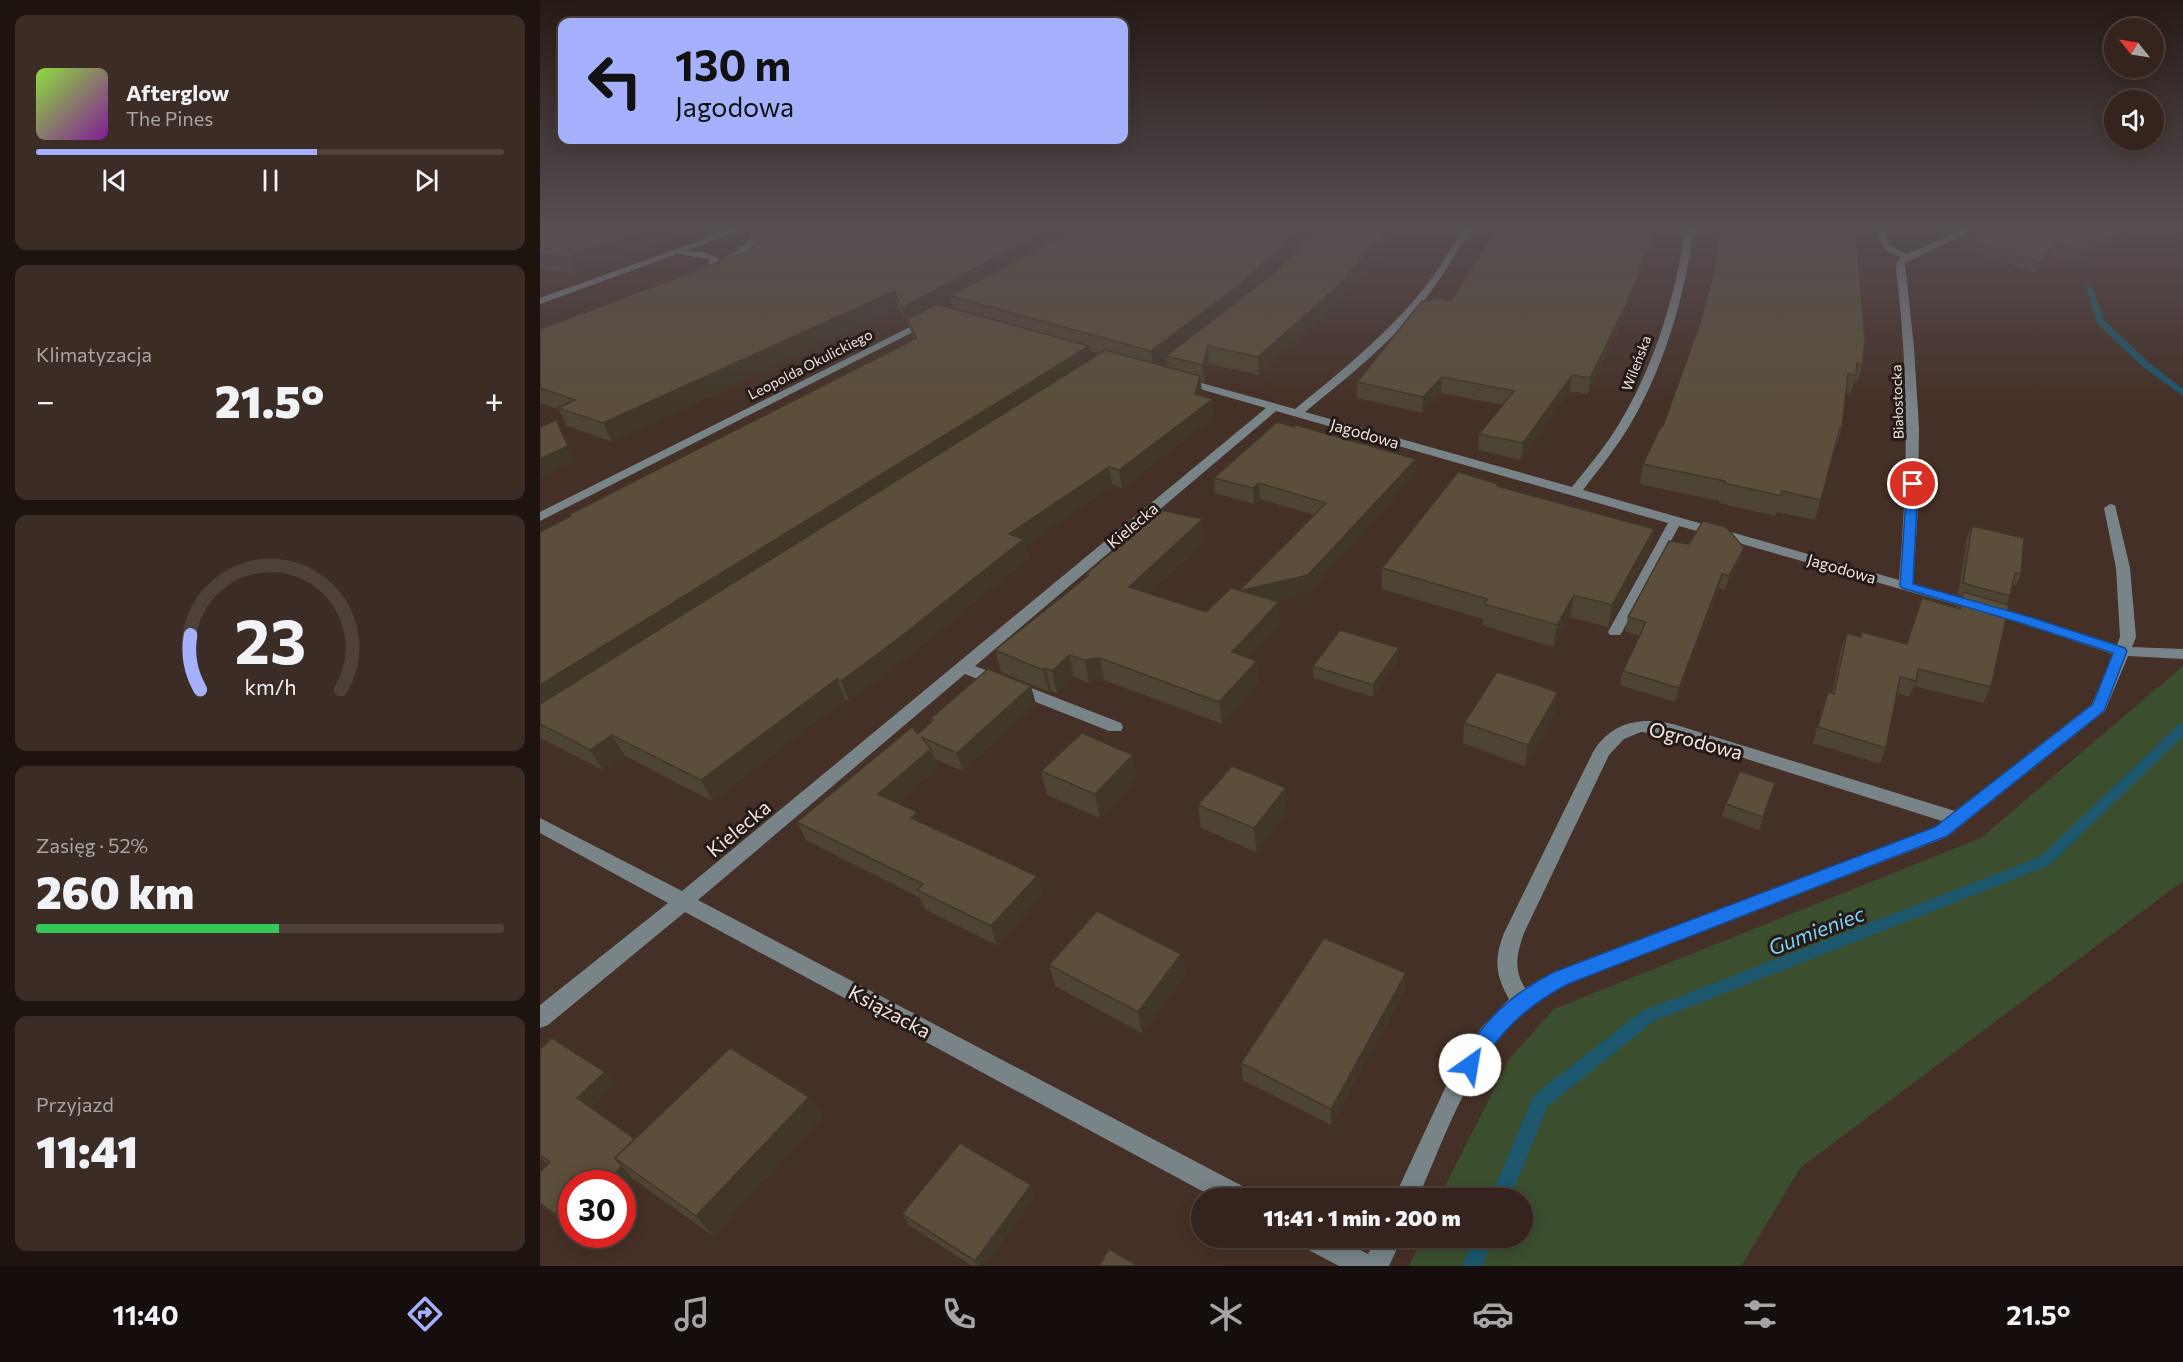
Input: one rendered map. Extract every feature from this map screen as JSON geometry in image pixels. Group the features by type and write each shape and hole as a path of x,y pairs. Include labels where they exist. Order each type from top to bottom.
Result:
{"street":[{"path":"540,302 580,287"},
{"name":"Jagodowa","path":"1297,413 1366,355 1429,287"},
{"name":"Wileńska","path":"1575,492 1614,441 1645,383 1678,287"},
{"name":"Białostocka","path":"1902,287 1909,333 1914,434 1906,586"},
{"name":"Leopolda Okulickiego","path":"540,517 940,314"},
{"name":"Jagodowa","path":"1166,377 2025,620 2120,651 2183,654"},
{"name":"Kielecka","path":"540,1018 685,900 1274,407"},
{"path":"1411,1188 1451,1100 1479,1048 1504,1017 1522,1001 1561,978 1941,832 2099,707 2127,637 2128,623 2123,568 2110,508"},
{"path":"1615,632 1675,521"},
{"path":"962,667 1116,727"},
{"name":"Ogrodowa","path":"1522,1001 1506,973 1505,956 1508,948 1602,752 1624,729 1638,725 1652,725 1673,730 1958,819"},
{"name":"Książacka","path":"540,825 685,900 1220,1188"},
{"path":"1330,1248 1365,1266"},
{"path":"1376,1266 1384,1248"}],"green space":[{"path":"2183,666 2183,881 1800,1168 1741,1266 1409,1266 1417,1248 1533,1248 1533,1188 1444,1188 1510,1058 1554,1009 1981,838"}],"building":[{"path":"652,287 941,287 902,308 894,291 603,423 558,408 575,400 540,388 540,329"},
{"path":"967,287 1237,287 1151,351 950,296"},
{"path":"1256,287 1337,287 1258,357 1208,346 1203,365 1166,356"},
{"path":"1460,287 1633,287 1590,378 1572,375 1523,443 1479,434 1514,391 1442,377 1423,397 1357,382 1422,301 1430,302 1433,298 1451,301"},
{"path":"1710,287 1860,287 1865,337 1863,364 1857,363 1856,375 1848,374 1842,428 1840,428 1821,500 1782,491 1781,496 1724,483 1725,481 1643,464 1663,426 1700,323"},
{"path":"937,304 1089,346 540,685 540,532 571,516 568,515 917,338 907,319"},
{"path":"1105,350 1200,376 1195,394 1213,399 1119,470 1109,467 1009,534 1024,539 895,641 841,681 837,679 701,780 612,735 590,750 540,724 540,704"},
{"path":"556,420 568,446 540,459 540,427"},
{"path":"1277,422 1294,427 1296,425 1416,459 1308,575 1239,591 1326,503 1259,483 1253,488 1214,478"},
{"path":"1458,472 1498,484 1497,486 1654,529 1612,605 1574,595 1557,625 1484,604 1487,599 1382,568"},
{"path":"1161,510 1203,519 1129,587 1206,612 1231,588 1279,602 1232,652 1257,661 1219,702 1100,658 1085,660 1069,655 1052,671 1045,668 1043,670 995,650 1089,575 1086,574"},
{"path":"1703,521 1726,527 1744,548 1729,576 1722,574 1679,688 1623,671 1646,622 1628,617 1669,541 1689,544"},
{"path":"1972,526 2024,538 2021,574 2015,573 2010,596 1963,583"},
{"path":"1963,592 2009,605 1991,687 1918,669 1916,681 1900,677 1886,748 1818,727 1828,692 1834,694 1847,633 1861,637 1862,632 1907,644 1922,598 1960,609"},
{"path":"1340,630 1399,648 1373,685 1313,666"},
{"path":"988,669 1031,686 957,753 921,737 931,749 878,794 917,812 911,818 1037,876 991,926 917,890 923,884 797,822 912,727 918,734 933,720 930,719"},
{"path":"1497,672 1558,692 1528,745 1464,723"},
{"path":"1082,733 1133,755 1095,794 1041,771"},
{"path":"1232,766 1286,788 1254,828 1198,805"},
{"path":"1740,771 1775,783 1763,817 1726,804"},
{"path":"1097,911 1181,954 1138,1012 1049,965"},
{"path":"1324,938 1406,973 1331,1109 1241,1063"},
{"path":"552,1038 605,1072 577,1098 635,1139 615,1158 622,1166 618,1170 558,1170 558,1216 540,1203 540,1172 550,1162 540,1155 540,1049"},
{"path":"730,1048 809,1097 696,1216 636,1173 636,1170 632,1170 615,1158"},
{"path":"960,1143 1031,1185 975,1261 902,1214"},
{"path":"1109,1249 1138,1266 1099,1266"}],"waterway":[{"name":"Gumieniec","path":"2088,287 2100,321 2145,364 2183,393"},
{"name":"Gumieniec","path":"1504,1188 1540,1101 1648,1016 2045,861 2183,728"},
{"name":"Gumieniec","path":"1472,1266 1479,1248"}],"route":[{"path":"1470,1065 1479,1048 1504,1017 1533,993 1561,978 1941,832 2099,707 2120,651 2069,633 1906,586 1913,484"}]}
